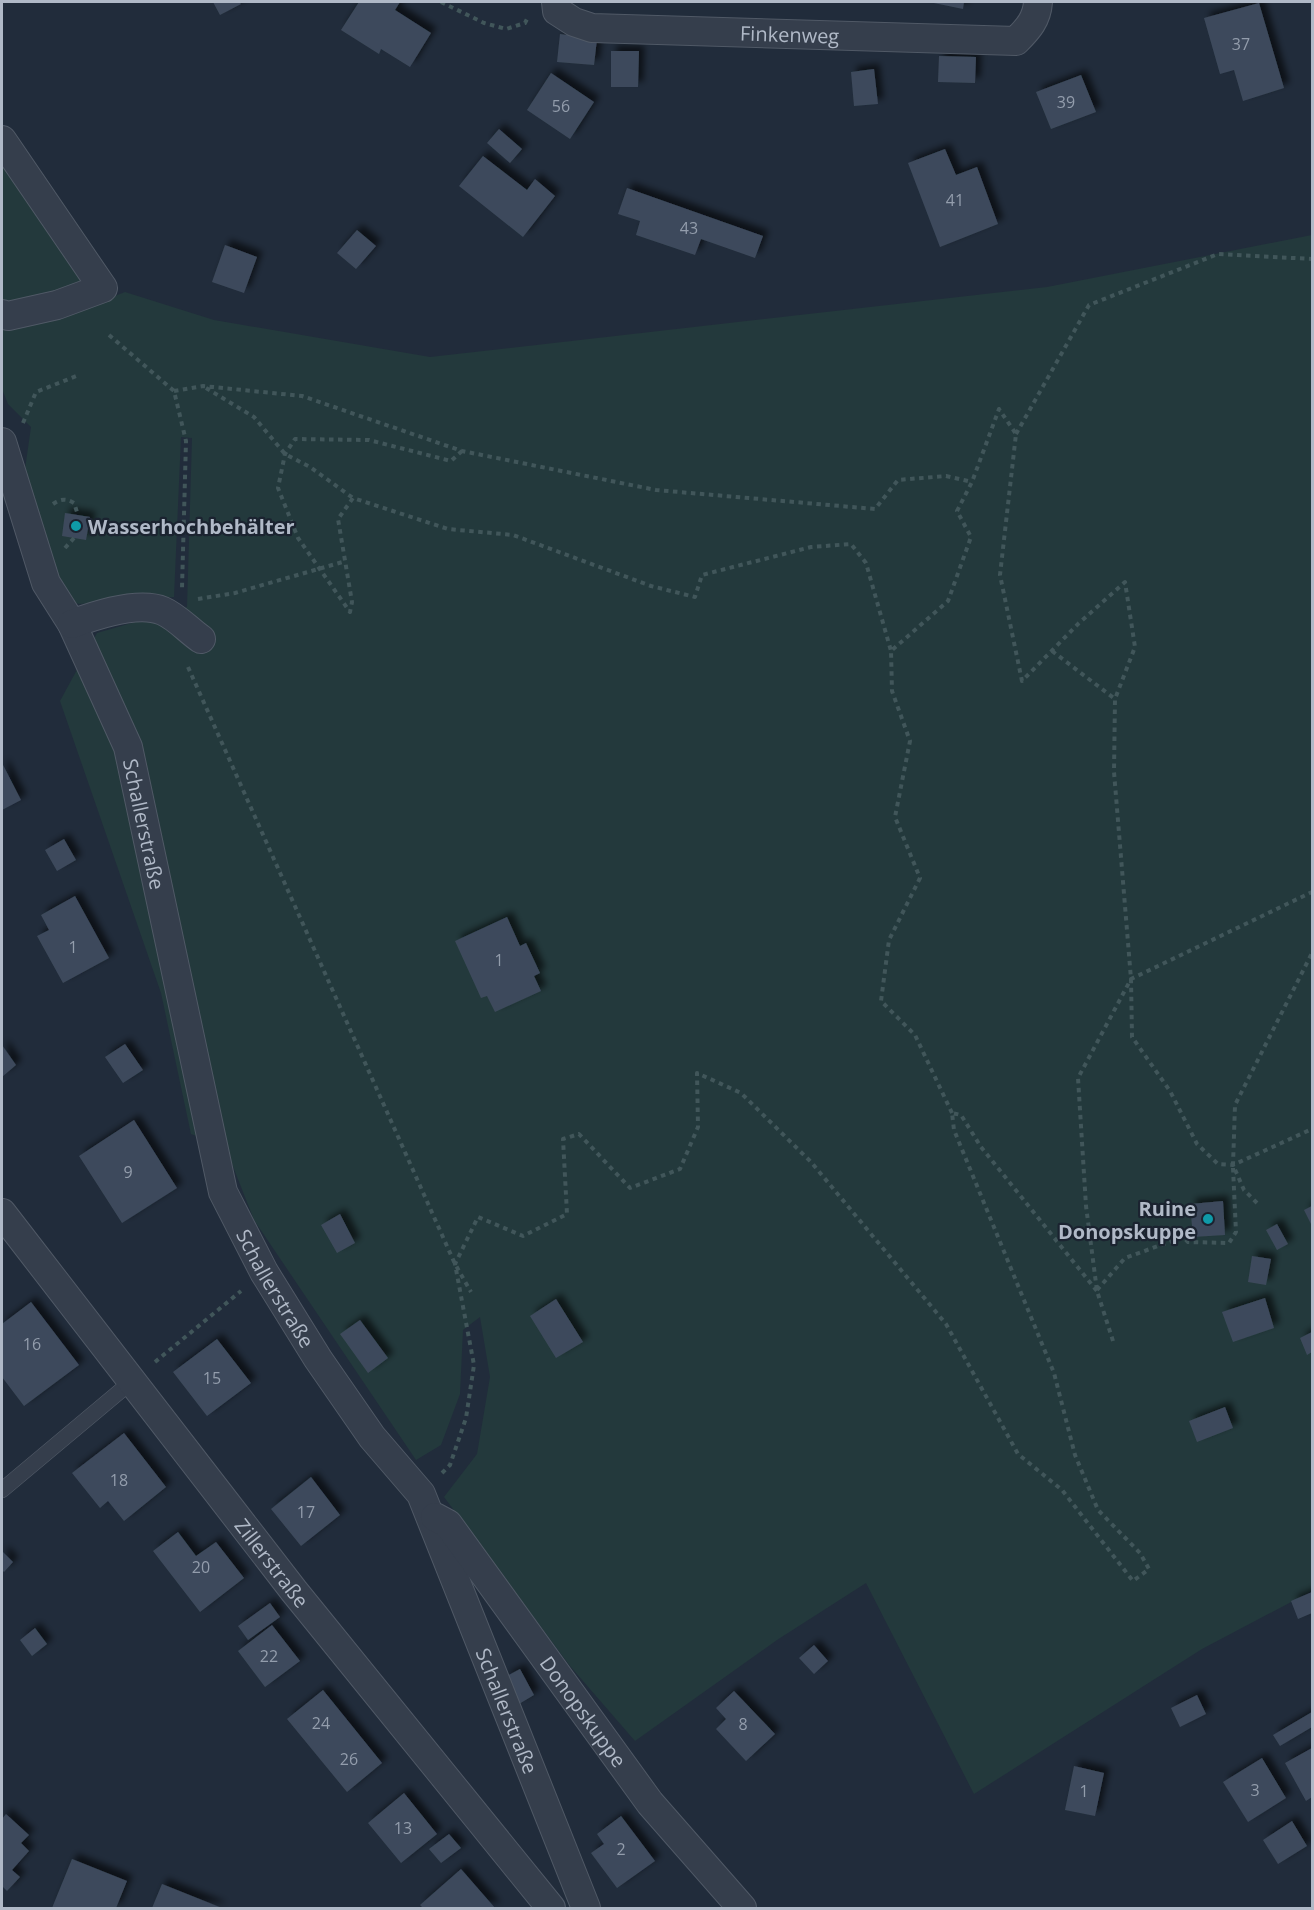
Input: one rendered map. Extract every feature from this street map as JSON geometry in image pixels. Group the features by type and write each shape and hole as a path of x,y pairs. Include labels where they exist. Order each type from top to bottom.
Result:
{"street":[{"name":"Finkenweg","path":"557,6 574,22 592,28 1016,41 1034,15"},
{"path":"2,140 103,288 57,305 8,316 2,314"},
{"name":"Schallerstraße","path":"4,450 46,582 72,624 128,747 223,1192 264,1272 318,1359 372,1437 425,1504 586,1908"},
{"path":"72,624 103,612 153,608 175,612 201,639"},
{"name":"Zillerstraße","path":"2,1213 294,1591 551,1908"},
{"name":"Donopskuppe","path":"425,1504 448,1524 650,1803 742,1908"}],"lane":[{"path":"2,1490 131,1382"}],"path":[{"path":"441,2 484,23 507,29 525,23 530,12 557,6"},
{"path":"1312,259 1218,254 1089,305 1016,434 1000,575 1022,681 1125,582 1135,646 1115,699 1114,772 1131,979 1132,1037 1170,1091 1197,1144 1218,1164 1233,1164 1312,1130"},
{"path":"109,335 174,391 186,441 175,612 176,639 455,1264 471,1292"},
{"path":"4,450 36,392 79,375"},
{"path":"174,391 203,386 302,396 462,451 656,490 875,509 898,480 946,476 972,482"},
{"path":"203,386 254,417 285,454 310,467 353,498 448,529 513,535 651,586 695,597 702,575 811,547 851,544 866,563 891,651 892,692 910,741 895,817 920,878 889,940 881,1001 915,1035 952,1113 954,1130 1054,1374 1075,1455 1098,1510 1140,1553 1149,1569 1133,1581 1062,1490 1018,1454 946,1324 811,1162 741,1094 696,1073 698,1127 680,1169 630,1188 579,1134 563,1139 567,1214 523,1236 478,1217 455,1264 474,1365 466,1418 450,1465 425,1504"},
{"path":"891,651 948,601 971,537 957,511 972,482 999,409 1016,434"},
{"path":"353,498 338,519 352,602 350,612 298,538 278,488 285,454 295,439 369,440 451,461 462,451"},
{"path":"63,499 74,503 78,514"},
{"path":"175,612 235,593 320,571 346,561"},
{"path":"1052,651 1115,699"},
{"path":"1113,1341 1096,1291 1086,1206 1078,1078 1131,979 1312,892"},
{"path":"1096,1291 1125,1258 1183,1237 1188,1242 1229,1243 1236,1232 1233,1164 1235,1105 1312,953"},
{"path":"952,1113 961,1115 981,1147 1096,1291"},
{"path":"1233,1164 1244,1191 1257,1203"},
{"path":"131,1382 264,1272"}],"green space":[{"path":"2,156 83,284 2,307"},
{"path":"1312,235 1312,1591 1202,1649 974,1794 866,1583 777,1640 635,1741 570,1666 444,1497 477,1454 490,1377 480,1317 463,1330 460,1394 441,1445 416,1460 254,1220 225,1146 191,1134 161,993 60,701 97,633 187,607 192,438 181,437 174,597 79,604 66,600 22,490 31,427 8,404 2,389 2,326 59,318 125,292 214,320 430,357 1047,287"}],"building":[{"path":"213,2 239,2 241,4 220,15"},
{"path":"359,2 400,2 395,10 431,33 410,67 381,49 379,54 341,30"},
{"path":"929,2 964,2 963,9"},
{"path":"1259,3 1284,88 1243,101 1234,70 1220,74 1204,18"},
{"path":"560,34 597,39 594,65 557,62"},
{"path":"611,51 639,51 638,87 611,87"},
{"path":"939,56 976,57 975,83 938,82"},
{"path":"874,69 878,104 854,106 851,72"},
{"path":"551,73 594,102 570,139 527,110"},
{"path":"1081,75 1096,112 1051,129 1036,92"},
{"path":"499,129 522,149 510,163 487,143"},
{"path":"945,149 956,175 977,167 998,224 940,247 908,163"},
{"path":"483,156 527,190 535,179 555,196 523,237 459,186"},
{"path":"627,188 763,236 755,258 701,239 695,255 636,235 640,221 618,214"},
{"path":"357,230 376,246 356,269 337,253"},
{"path":"225,245 257,257 244,293 212,282"},
{"name":"Wasserhochbehälter","path":"65,513 90,517 86,540 62,536"},
{"path":"2,763 21,800 2,810"},
{"path":"64,839 76,860 57,871 45,850"},
{"path":"75,896 109,958 63,983 37,936 49,930 41,915"},
{"path":"507,917 520,946 526,943 540,973 534,976 541,991 495,1012 487,996 481,998 455,941"},
{"path":"125,1044 143,1070 123,1083 105,1057"},
{"path":"2,1045 16,1065 2,1077"},
{"path":"134,1120 177,1188 122,1223 79,1156"},
{"name":"Ruine Donopskuppe","path":"1223,1201 1225,1235 1193,1237 1190,1204"},
{"path":"1312,1206 1312,1226 1304,1210"},
{"path":"340,1214 355,1243 337,1253 321,1225"},
{"path":"1277,1224 1288,1244 1277,1250 1266,1230"},
{"path":"1252,1256 1271,1259 1266,1285 1248,1282"},
{"path":"1265,1298 1274,1328 1233,1342 1222,1312"},
{"path":"556,1299 583,1342 556,1358 530,1316"},
{"path":"31,1302 79,1365 24,1406 2,1377 2,1324"},
{"path":"360,1320 388,1358 368,1373 340,1334"},
{"path":"1312,1332 1312,1352 1307,1355 1300,1338"},
{"path":"217,1339 251,1383 207,1416 173,1372"},
{"path":"1225,1407 1233,1428 1197,1442 1189,1421"},
{"path":"124,1433 166,1487 124,1521 108,1501 100,1508 72,1473"},
{"path":"311,1477 340,1515 301,1546 271,1509"},
{"path":"178,1532 196,1556 216,1542 244,1578 200,1612 153,1551"},
{"path":"2,1551 13,1562 4,1572 2,1570"},
{"path":"1312,1592 1312,1613 1298,1619 1291,1601"},
{"path":"270,1603 280,1617 248,1640 238,1626"},
{"path":"272,1625 300,1661 265,1687 238,1651"},
{"path":"35,1628 47,1644 32,1656 20,1640"},
{"path":"814,1645 828,1661 814,1674 799,1658"},
{"path":"520,1669 534,1695 519,1704 505,1677"},
{"path":"323,1690 382,1763 347,1792 287,1719"},
{"path":"734,1691 775,1734 746,1761 716,1729 726,1719 716,1708"},
{"path":"1197,1695 1206,1714 1180,1727 1171,1708"},
{"path":"1312,1712 1312,1727 1280,1746 1273,1735"},
{"path":"1312,1748 1312,1797 1306,1801 1285,1763"},
{"path":"1262,1758 1286,1798 1248,1822 1223,1782"},
{"path":"1074,1766 1104,1773 1095,1816 1065,1810"},
{"path":"404,1793 437,1834 401,1863 368,1823"},
{"path":"6,1814 29,1835 21,1843 29,1851 12,1870 20,1877 7,1891 2,1886 2,1819"},
{"path":"621,1816 655,1861 617,1888 591,1853 604,1844 597,1834"},
{"path":"1292,1821 1307,1846 1278,1864 1263,1840"},
{"path":"449,1834 461,1848 441,1863 429,1849"},
{"path":"72,1859 127,1881 116,1908 52,1908"},
{"path":"461,1869 495,1908 423,1908 420,1905"},
{"path":"162,1884 222,1908 152,1908"}],"place":[{"name":"Wasserhochbehälter","path":"76,526"},
{"name":"Ruine Donopskuppe","path":"1208,1219"}]}
